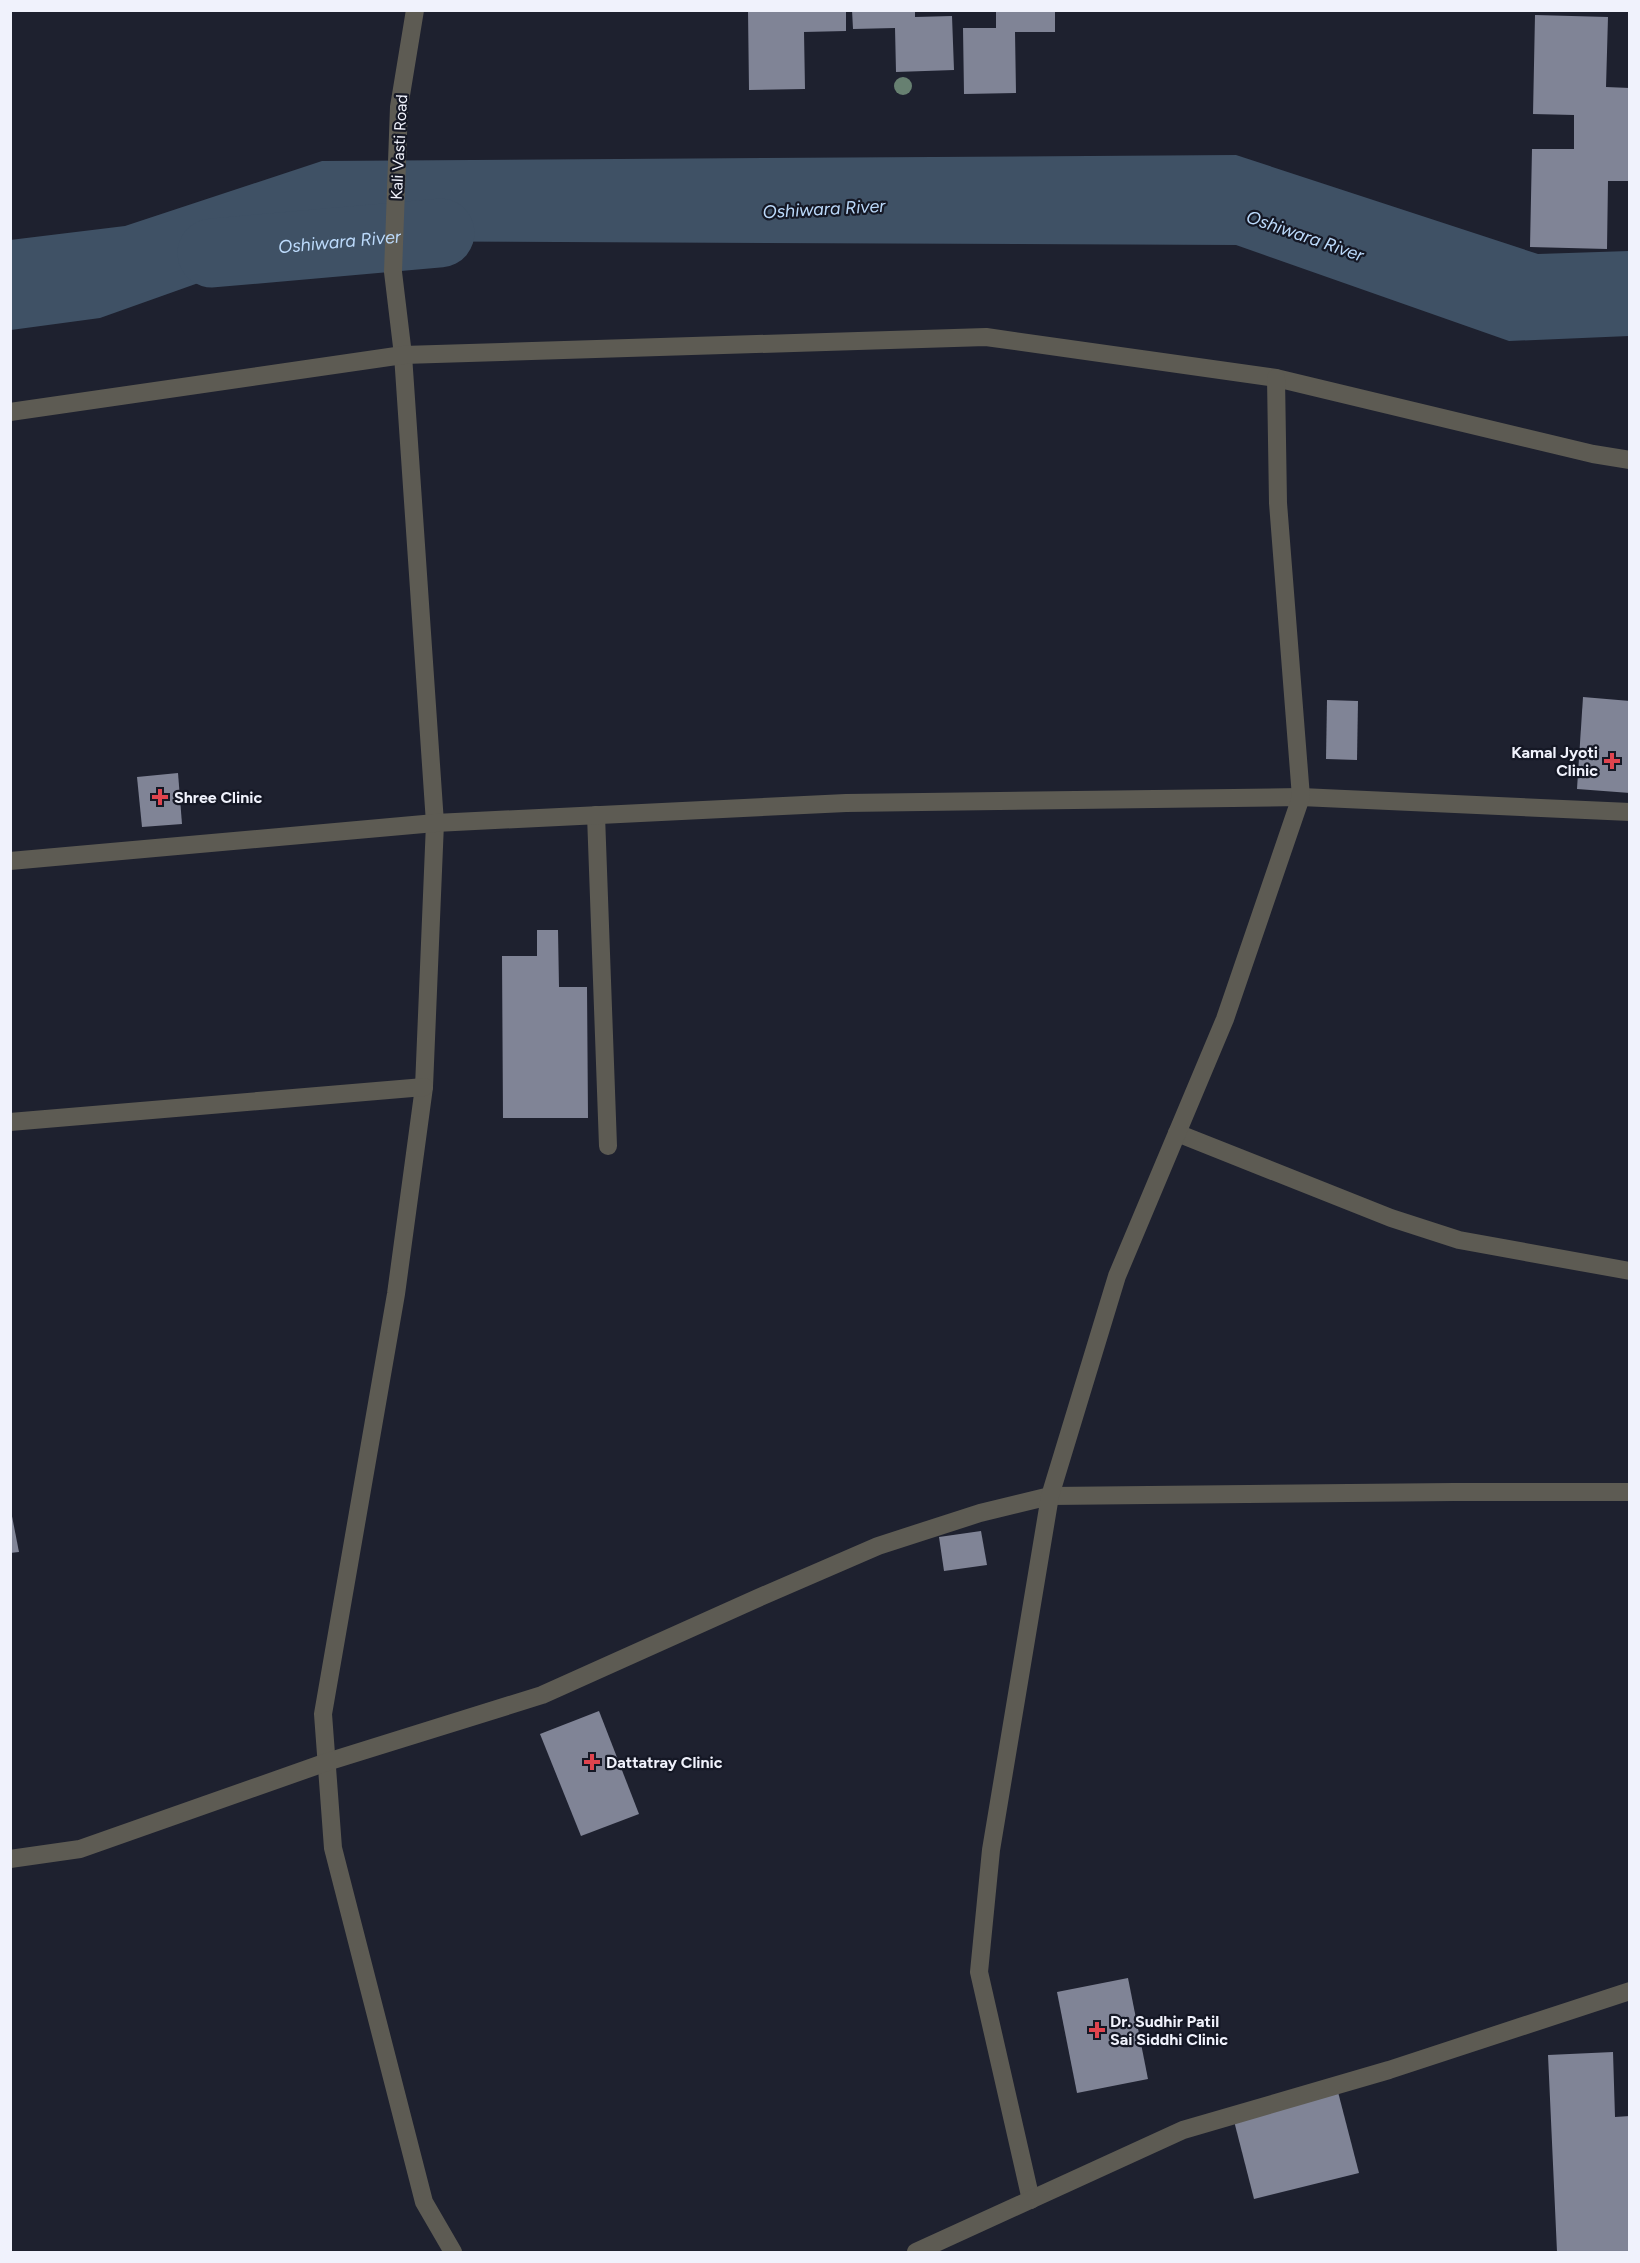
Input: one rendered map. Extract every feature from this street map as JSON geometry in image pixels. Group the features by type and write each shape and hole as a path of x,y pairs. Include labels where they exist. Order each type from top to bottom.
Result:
{"street":[{"name":"Kali Vasti Road","path":"415,10 399,107 393,272 403,355 435,823 424,1087 396,1294 323,1714 333,1848 424,2202 453,2253"},
{"path":"10,412 403,355 986,337 1276,378 1593,454 1629,460"},
{"path":"1031,2200 979,1972 991,1850 1050,1496 1117,1276 1225,1019 1301,797 1278,503 1276,378"},
{"path":"10,861 435,823 846,803 1301,797 1629,812"},
{"path":"596,815 608,1146"},
{"path":"10,1122 424,1087"},
{"path":"1177,1133 1390,1218 1459,1240 1629,1271"},
{"path":"10,1860 80,1849 327,1762 542,1695 878,1546 980,1513 1050,1496 1629,1492"},
{"path":"916,2253 1183,2130 1389,2070 1629,1991"}],"water":[{"path":"1236,155 1538,254 1629,251 1629,336 1509,341 1236,245 316,241 100,318 11,330 10,240 125,226 322,161"}],"building":[{"path":"748,10 846,10 846,31 804,32 805,89 749,90"},
{"path":"852,10 915,10 915,17 952,16 954,70 896,72 895,28 853,29"},
{"path":"996,10 1055,10 1055,32 1015,32 1016,93 964,94 963,28 996,28"},
{"path":"1535,15 1608,17 1606,87 1630,88 1630,181 1608,181 1607,249 1530,247 1532,149 1574,149 1574,115 1533,114"},
{"path":"1583,697 1630,701 1630,793 1577,789"},
{"path":"1327,700 1358,701 1357,760 1326,759"},
{"path":"178,773 182,824 142,827 137,777"},
{"path":"537,930 558,930 559,987 587,987 588,1118 503,1118 502,956 537,956"},
{"path":"10,1506 19,1552 10,1553"},
{"path":"981,1531 987,1565 944,1571 939,1537"},
{"path":"599,1711 639,1814 581,1836 540,1734"},
{"path":"1128,1978 1148,2079 1077,2093 1057,1992"},
{"path":"1613,2052 1615,2117 1630,2116 1629,2252 1557,2252 1548,2055"},
{"path":"1338,2092 1359,2173 1254,2199 1233,2117"}],"waterway":[{"name":"Oshiwara River","path":"212,253 440,233"}],"place":[{"name":"Kamal Jyoti Clinic","path":"1612,761"},
{"name":"Shree Clinic","path":"160,797"},
{"name":"Dattatray Clinic","path":"592,1762"},
{"name":"Dr. Sudhir Patil Sai Siddhi Clinic","path":"1097,2030"}]}
